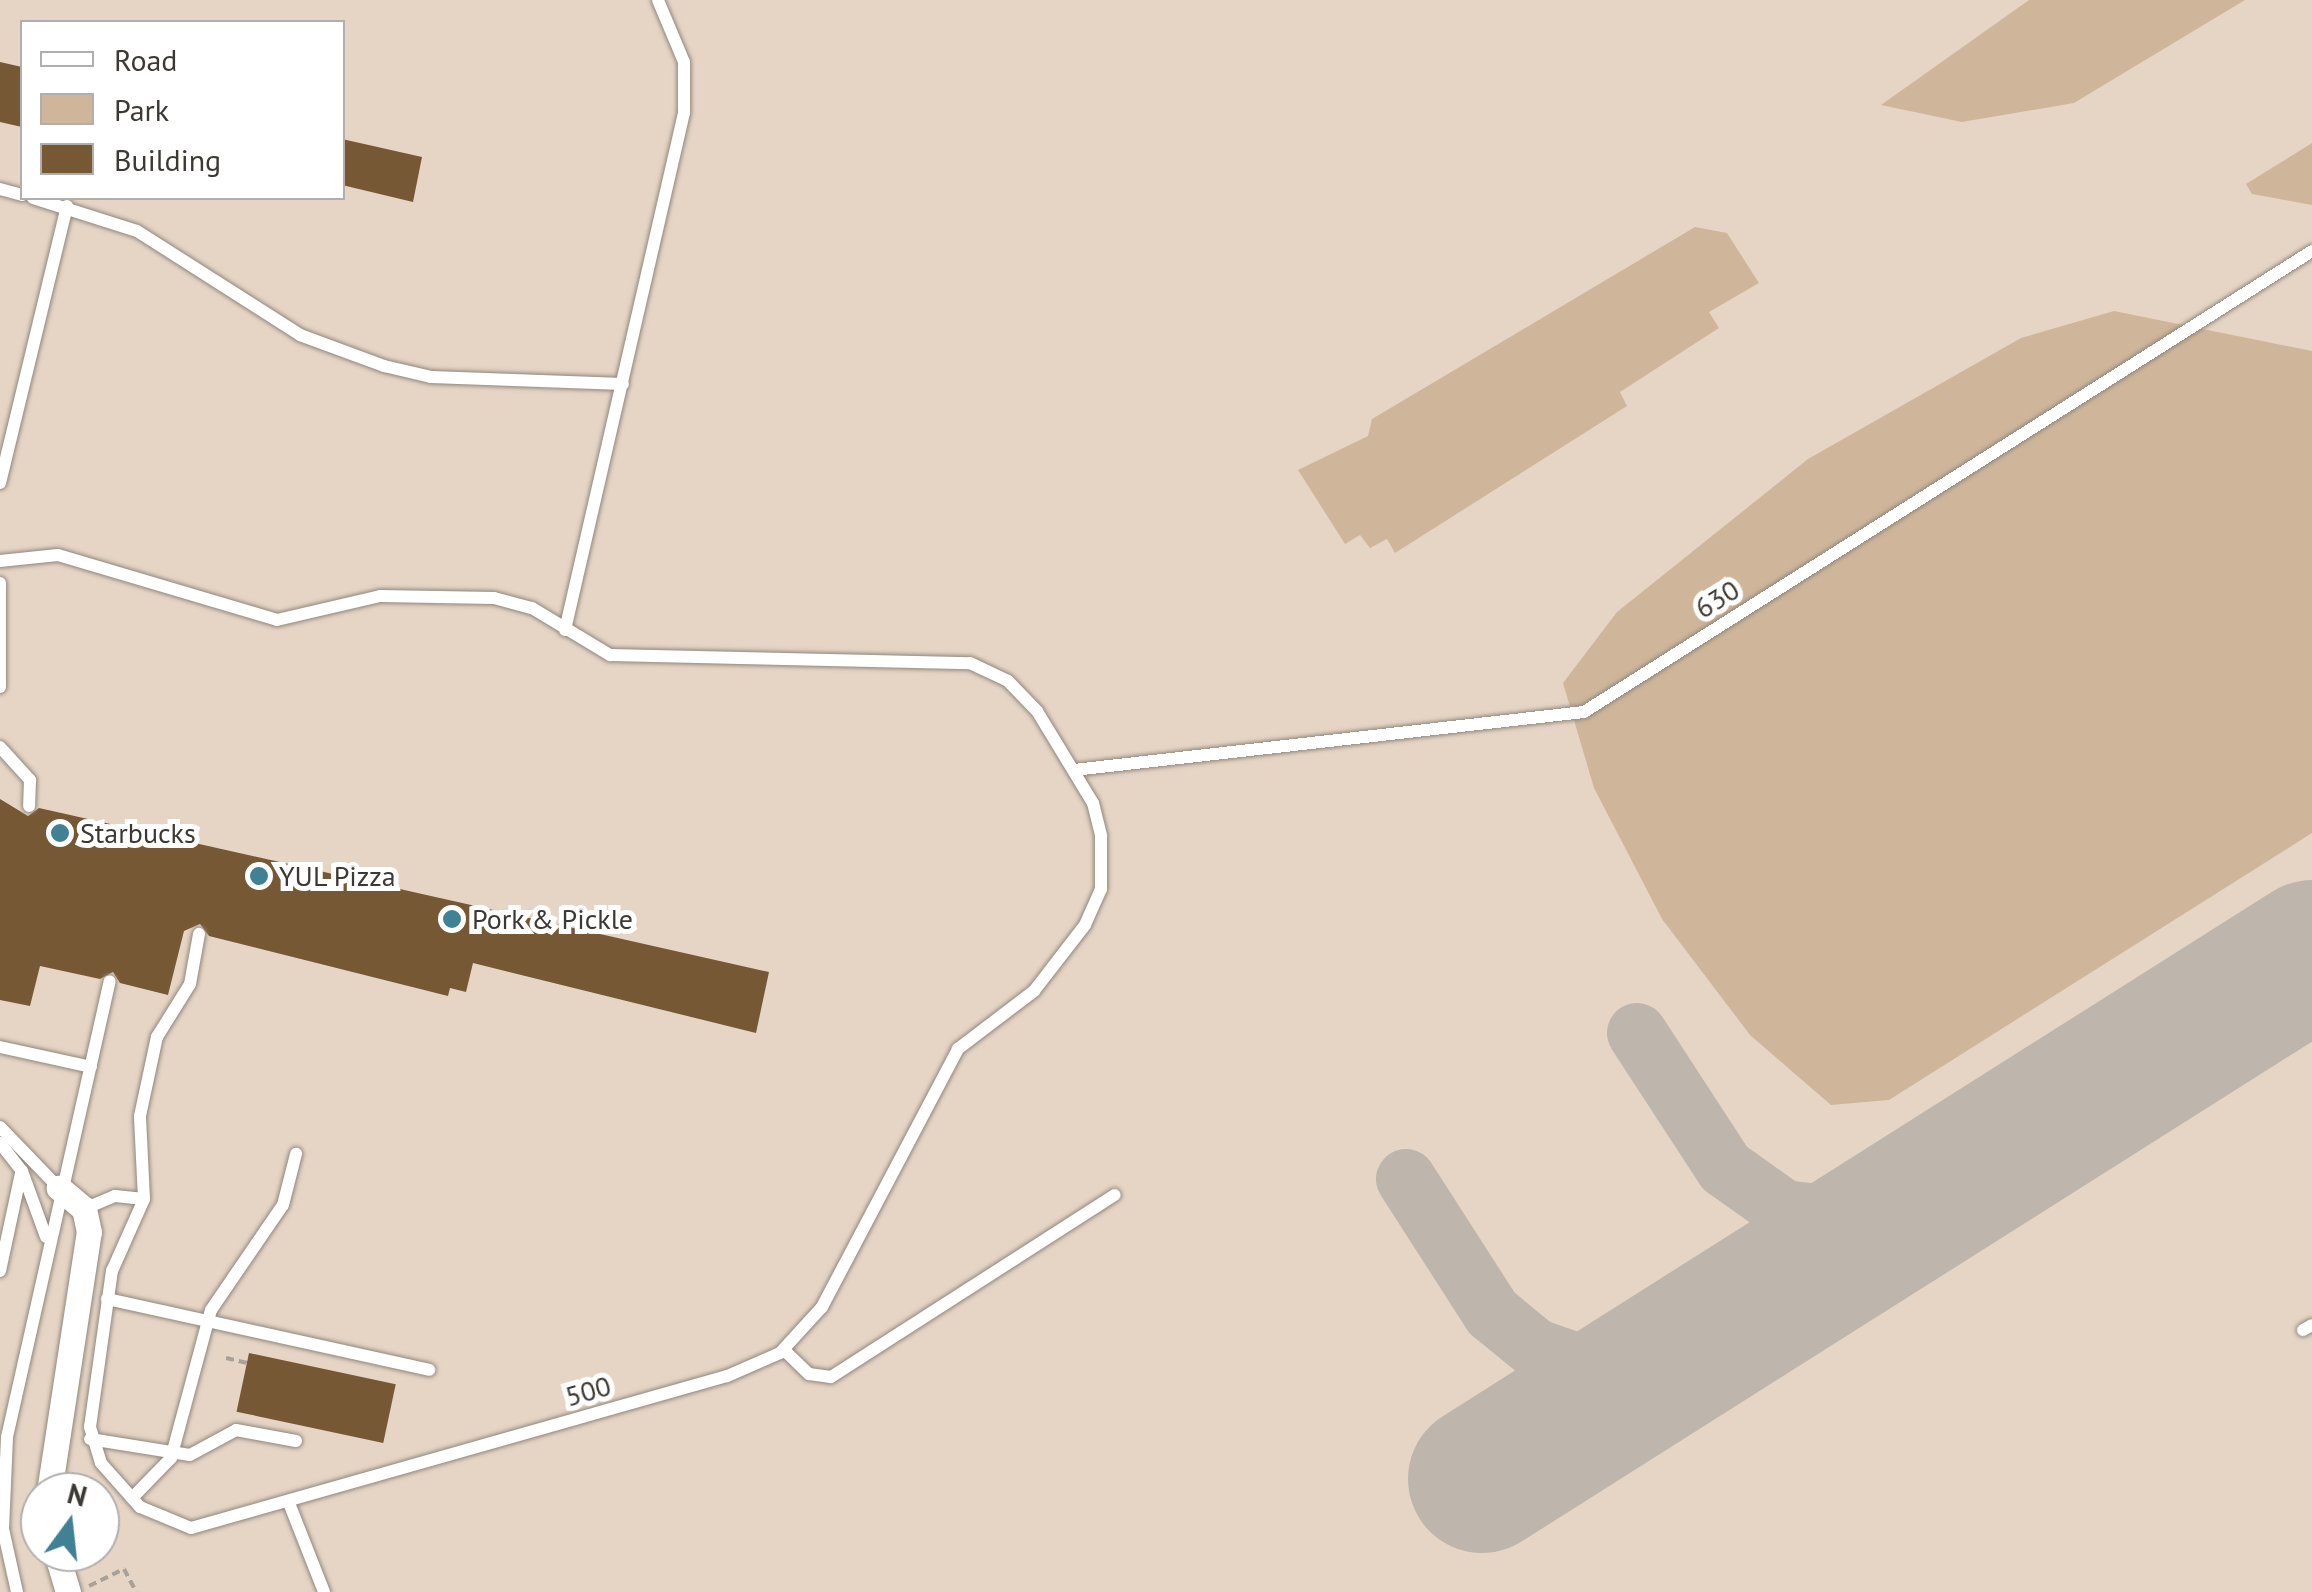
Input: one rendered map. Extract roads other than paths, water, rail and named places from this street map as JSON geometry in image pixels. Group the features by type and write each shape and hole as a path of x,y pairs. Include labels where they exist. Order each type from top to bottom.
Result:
{"street":[{"path":"52,1472 89,1232 84,1210 59,1188"}],"lane":[{"path":"565,630 686,100 681,50 658,0"},
{"path":"42,200 137,231 332,350 431,377 623,384"},
{"path":"0,483 68,206"},
{"name":"630","path":"1074,770 1584,712 2312,251"},
{"name":"500","path":"0,560 58,555 277,620 447,593 522,604 610,655 970,662 1018,689 1074,770 1101,836 1092,912 1048,976 962,1044 814,1319 784,1350 728,1376 199,1527 161,1522 132,1498"},
{"path":"0,583 0,687"},
{"path":"0,746 30,780 29,806"},
{"path":"199,934 190,984 157,1037 140,1116 144,1199 115,1258 90,1440 132,1498 172,1454 208,1322 283,1205 296,1154"},
{"path":"17,1592 3,1529 4,1460 47,1239 110,981"},
{"path":"0,1046 91,1067"},
{"path":"0,1127 59,1188"},
{"path":"0,1143 22,1171 47,1239"},
{"path":"0,1270 22,1171"},
{"path":"784,1350 808,1374 831,1377 1115,1195"},
{"path":"84,1210 115,1196 144,1199"},
{"path":"108,1299 429,1370"},
{"path":"90,1440 172,1454 199,1453 236,1430 296,1441"},
{"path":"290,1504 324,1592"}],"place":[{"name":"Starbucks","path":"60,833"},
{"name":"YUL Pizza","path":"259,876"},
{"name":"Pork & Pickle","path":"452,919"}]}
